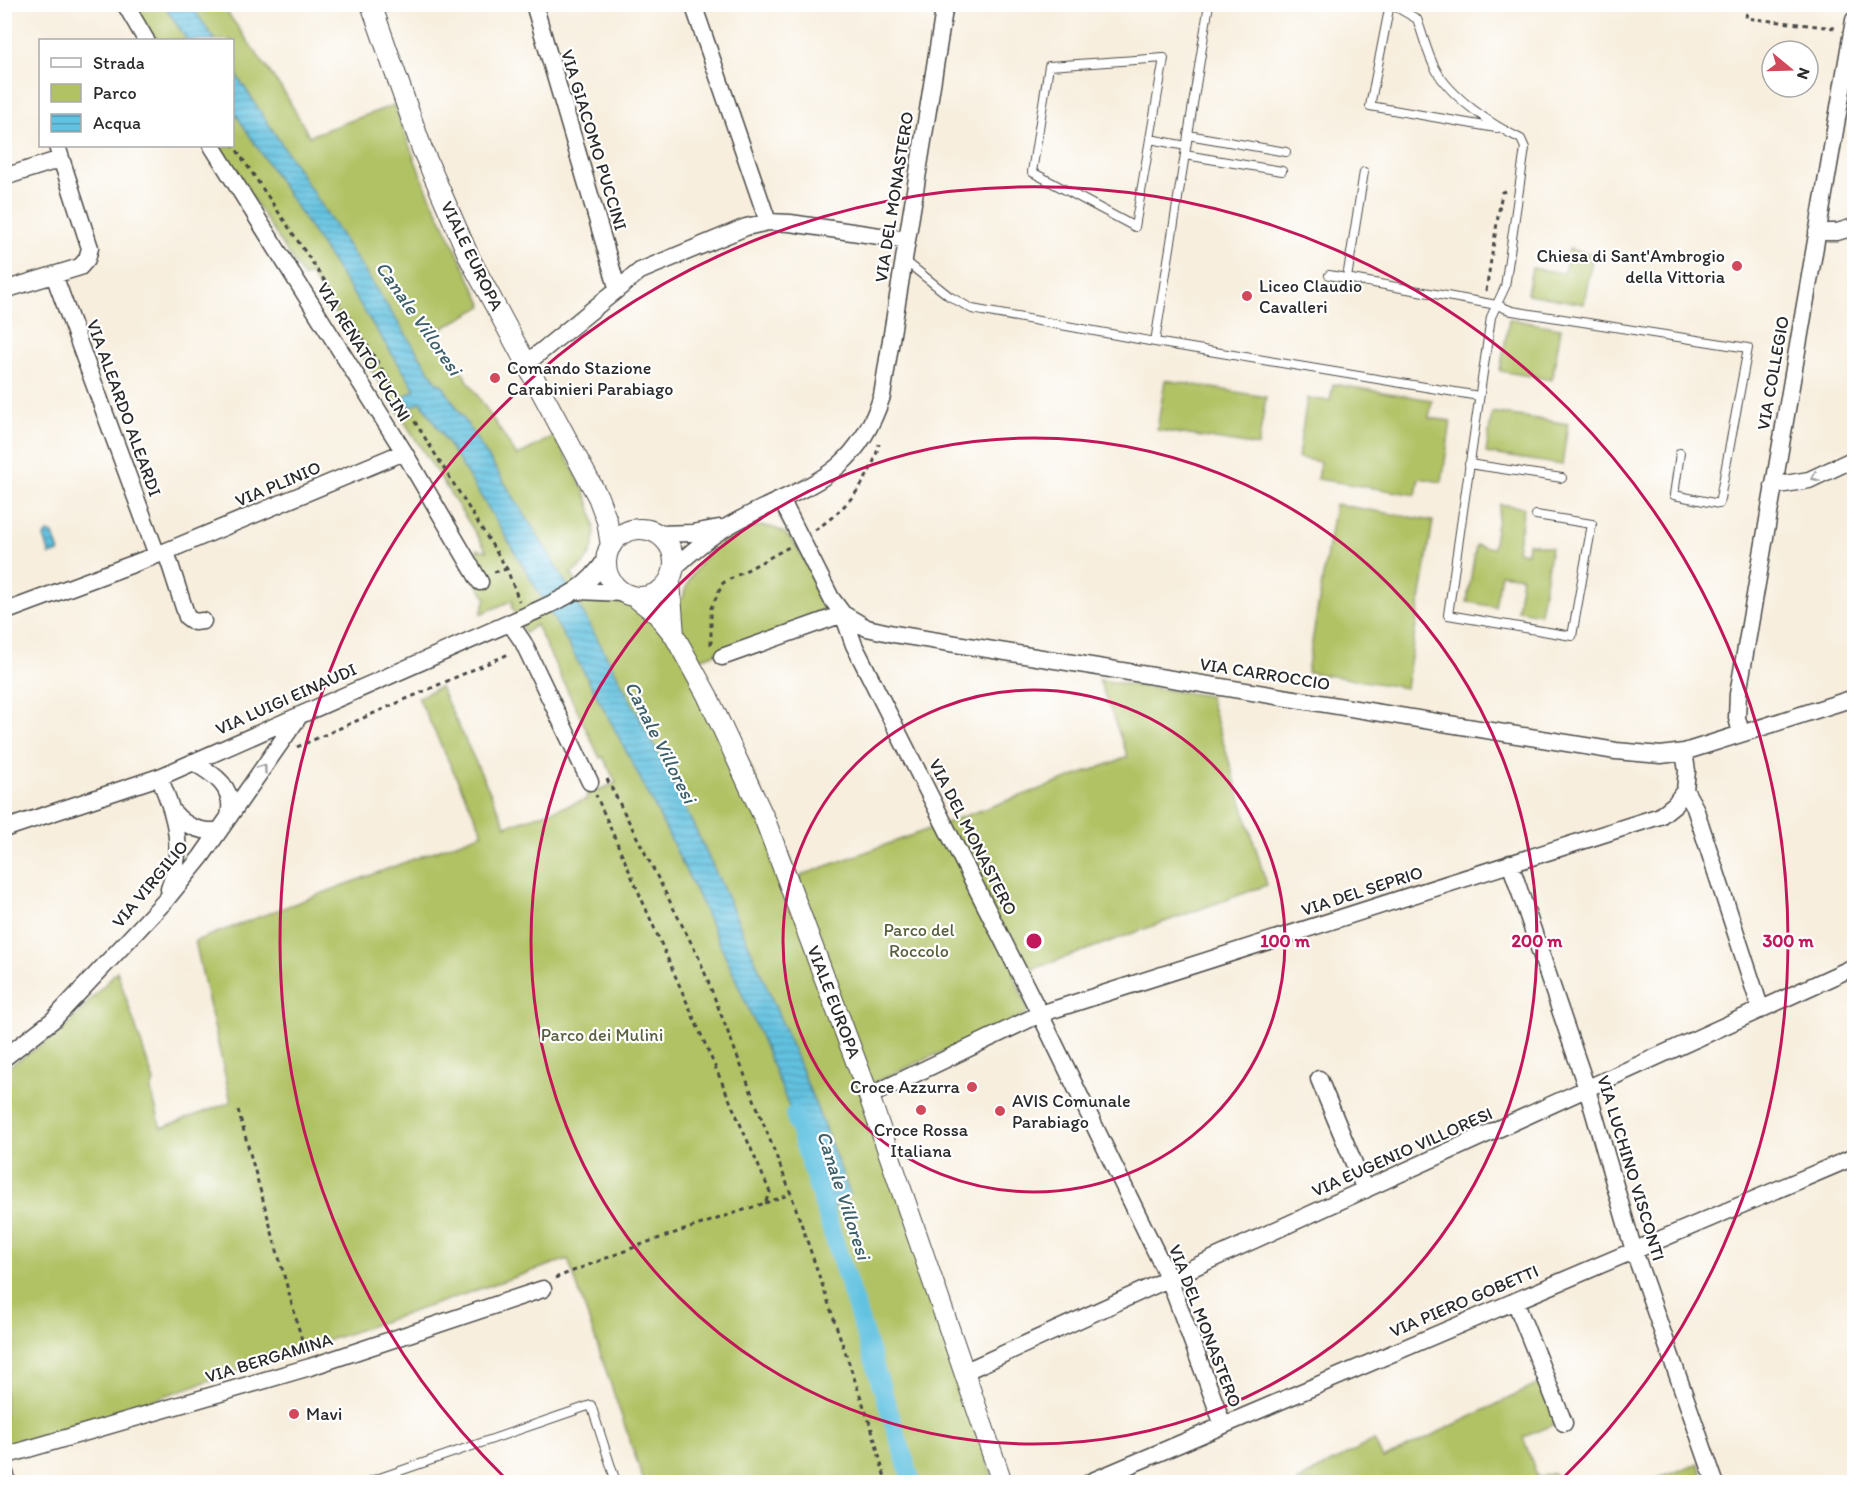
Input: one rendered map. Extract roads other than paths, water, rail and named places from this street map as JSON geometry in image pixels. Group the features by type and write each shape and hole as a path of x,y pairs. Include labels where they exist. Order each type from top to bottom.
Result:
{"street":[{"path":"125,4 145,39"},
{"name":"VIALE EUROPA","path":"371,4 422,149 471,259 598,497 607,521 609,552 607,572 613,584 657,614 674,635 717,716 765,820 869,1096 966,1371 1002,1482"},
{"name":"VIA GIACOMO PUCCINI","path":"534,4 618,286"},
{"path":"693,4 768,222"},
{"name":"VIA DEL MONASTERO","path":"726,527 782,501 840,465 861,443 874,420 882,396 945,4"},
{"name":"VIA COLLEGIO","path":"1741,734 1737,718 1738,694 1853,25"},
{"name":"VIA RENATO FUCINI","path":"213,147 404,452 480,582"},
{"path":"4,177 59,152 90,248 87,259 80,267 4,290"},
{"path":"527,363 639,271 746,227 768,222 907,240"},
{"path":"1816,232 1837,232 1854,227"},
{"name":"VIA ALEARDO ALEARDI","path":"54,275 162,553"},
{"name":"VIA PLINIO","path":"4,612 162,553 404,452"},
{"path":"1773,486 1809,480 1854,459"},
{"name":"VIALE EUROPA","path":"598,497 620,516 668,543 674,556 672,575 674,635"},
{"name":"VIA DEL MONASTERO","path":"782,501 831,598 843,614 855,645 1170,1279 1223,1425"},
{"path":"609,552 620,536 632,530 692,533 726,527"},
{"path":"629,595 655,594 699,545 726,527"},
{"name":"VIA LUIGI EINAUDI","path":"4,829 159,777 517,620 578,591 595,577 609,552"},
{"path":"162,553 188,617 194,622 203,621"},
{"name":"VIA LUIGI EINAUDI","path":"578,591 629,595"},
{"path":"717,653 843,614"},
{"name":"VIA CARROCCIO","path":"843,614 867,628 906,636 1616,751 1661,755 1684,752 1854,698"},
{"path":"517,620 525,647 590,782"},
{"name":"VIA VIRGILIO","path":"4,1058 53,1020 165,901 230,816 301,714"},
{"path":"1684,752 1687,771 1685,790 1695,808 1761,1010"},
{"path":"193,762 212,773 225,786 231,801 230,816"},
{"path":"159,777 177,826 178,856 165,901"},
{"name":"VIA DEL SEPRIO","path":"869,1096 1040,1014 1660,816 1676,804 1685,790"},
{"path":"174,813 181,821 195,829 219,831"},
{"name":"VIA LUCHINO VISCONTI","path":"1510,863 1587,1089 1634,1251 1715,1482"},
{"name":"VIA EUGENIO VILLORESI","path":"966,1371 1854,968"},
{"path":"1318,1079 1365,1190"},
{"name":"VIA PIERO GOBETTI","path":"1090,1482 1854,1157"},
{"name":"VIA BERGAMINA","path":"4,1456 310,1367 543,1288"},
{"path":"1515,1301 1564,1423"},
{"path":"4,1470 8,1482"}],"lane":[{"path":"1155,342 1209,4"},
{"path":"1499,129 1370,106 1391,4 1417,19 1435,69 1470,108 1499,129 1521,139 1525,148 1505,287 1491,317 1448,615 1572,636 1592,524 1536,515"},
{"path":"1164,58 1150,139 1135,226 1032,172 1049,66 1164,58"},
{"path":"1188,135 1286,152"},
{"path":"1150,139 1186,146"},
{"path":"1185,155 1282,171"},
{"path":"1347,278 1364,172"},
{"path":"904,260 949,296 972,309 1479,396"},
{"path":"1329,275 1497,305 1512,311 1748,348 1719,504 1674,495 1680,453"},
{"path":"1469,464 1562,478"},
{"path":"368,1482 591,1405 616,1482"}],"water":[{"path":"164,5 191,5 214,39 186,39"},
{"path":"234,71 514,497 622,683 728,898 821,1119 850,1194 829,1212 789,1106 745,1001 649,795 596,694 482,498 421,402 411,407 404,397 415,389 234,112"},
{"path":"47,532 53,534 59,552 50,555 44,537"}],"waterway":[{"name":"Canale Villoresi","path":"794,1114 912,1482"}],"place":[{"name":"Chiesa di Sant'Ambrogio della Vittoria","path":"1737,266"},
{"name":"Liceo Claudio Cavalleri","path":"1247,296"},
{"name":"Comando Stazione Carabinieri Parabiago","path":"495,378"},
{"name":"Croce Azzurra","path":"972,1087"},
{"name":"Croce Rossa Italiana","path":"921,1110"},
{"name":"AVIS Comunale Parabiago","path":"1000,1111"},
{"name":"Mavi","path":"294,1414"}],"park label":[{"name":"Parco del Roccolo","path":"919,940"},
{"name":"Parco dei Mulini","path":"602,1035"}]}
